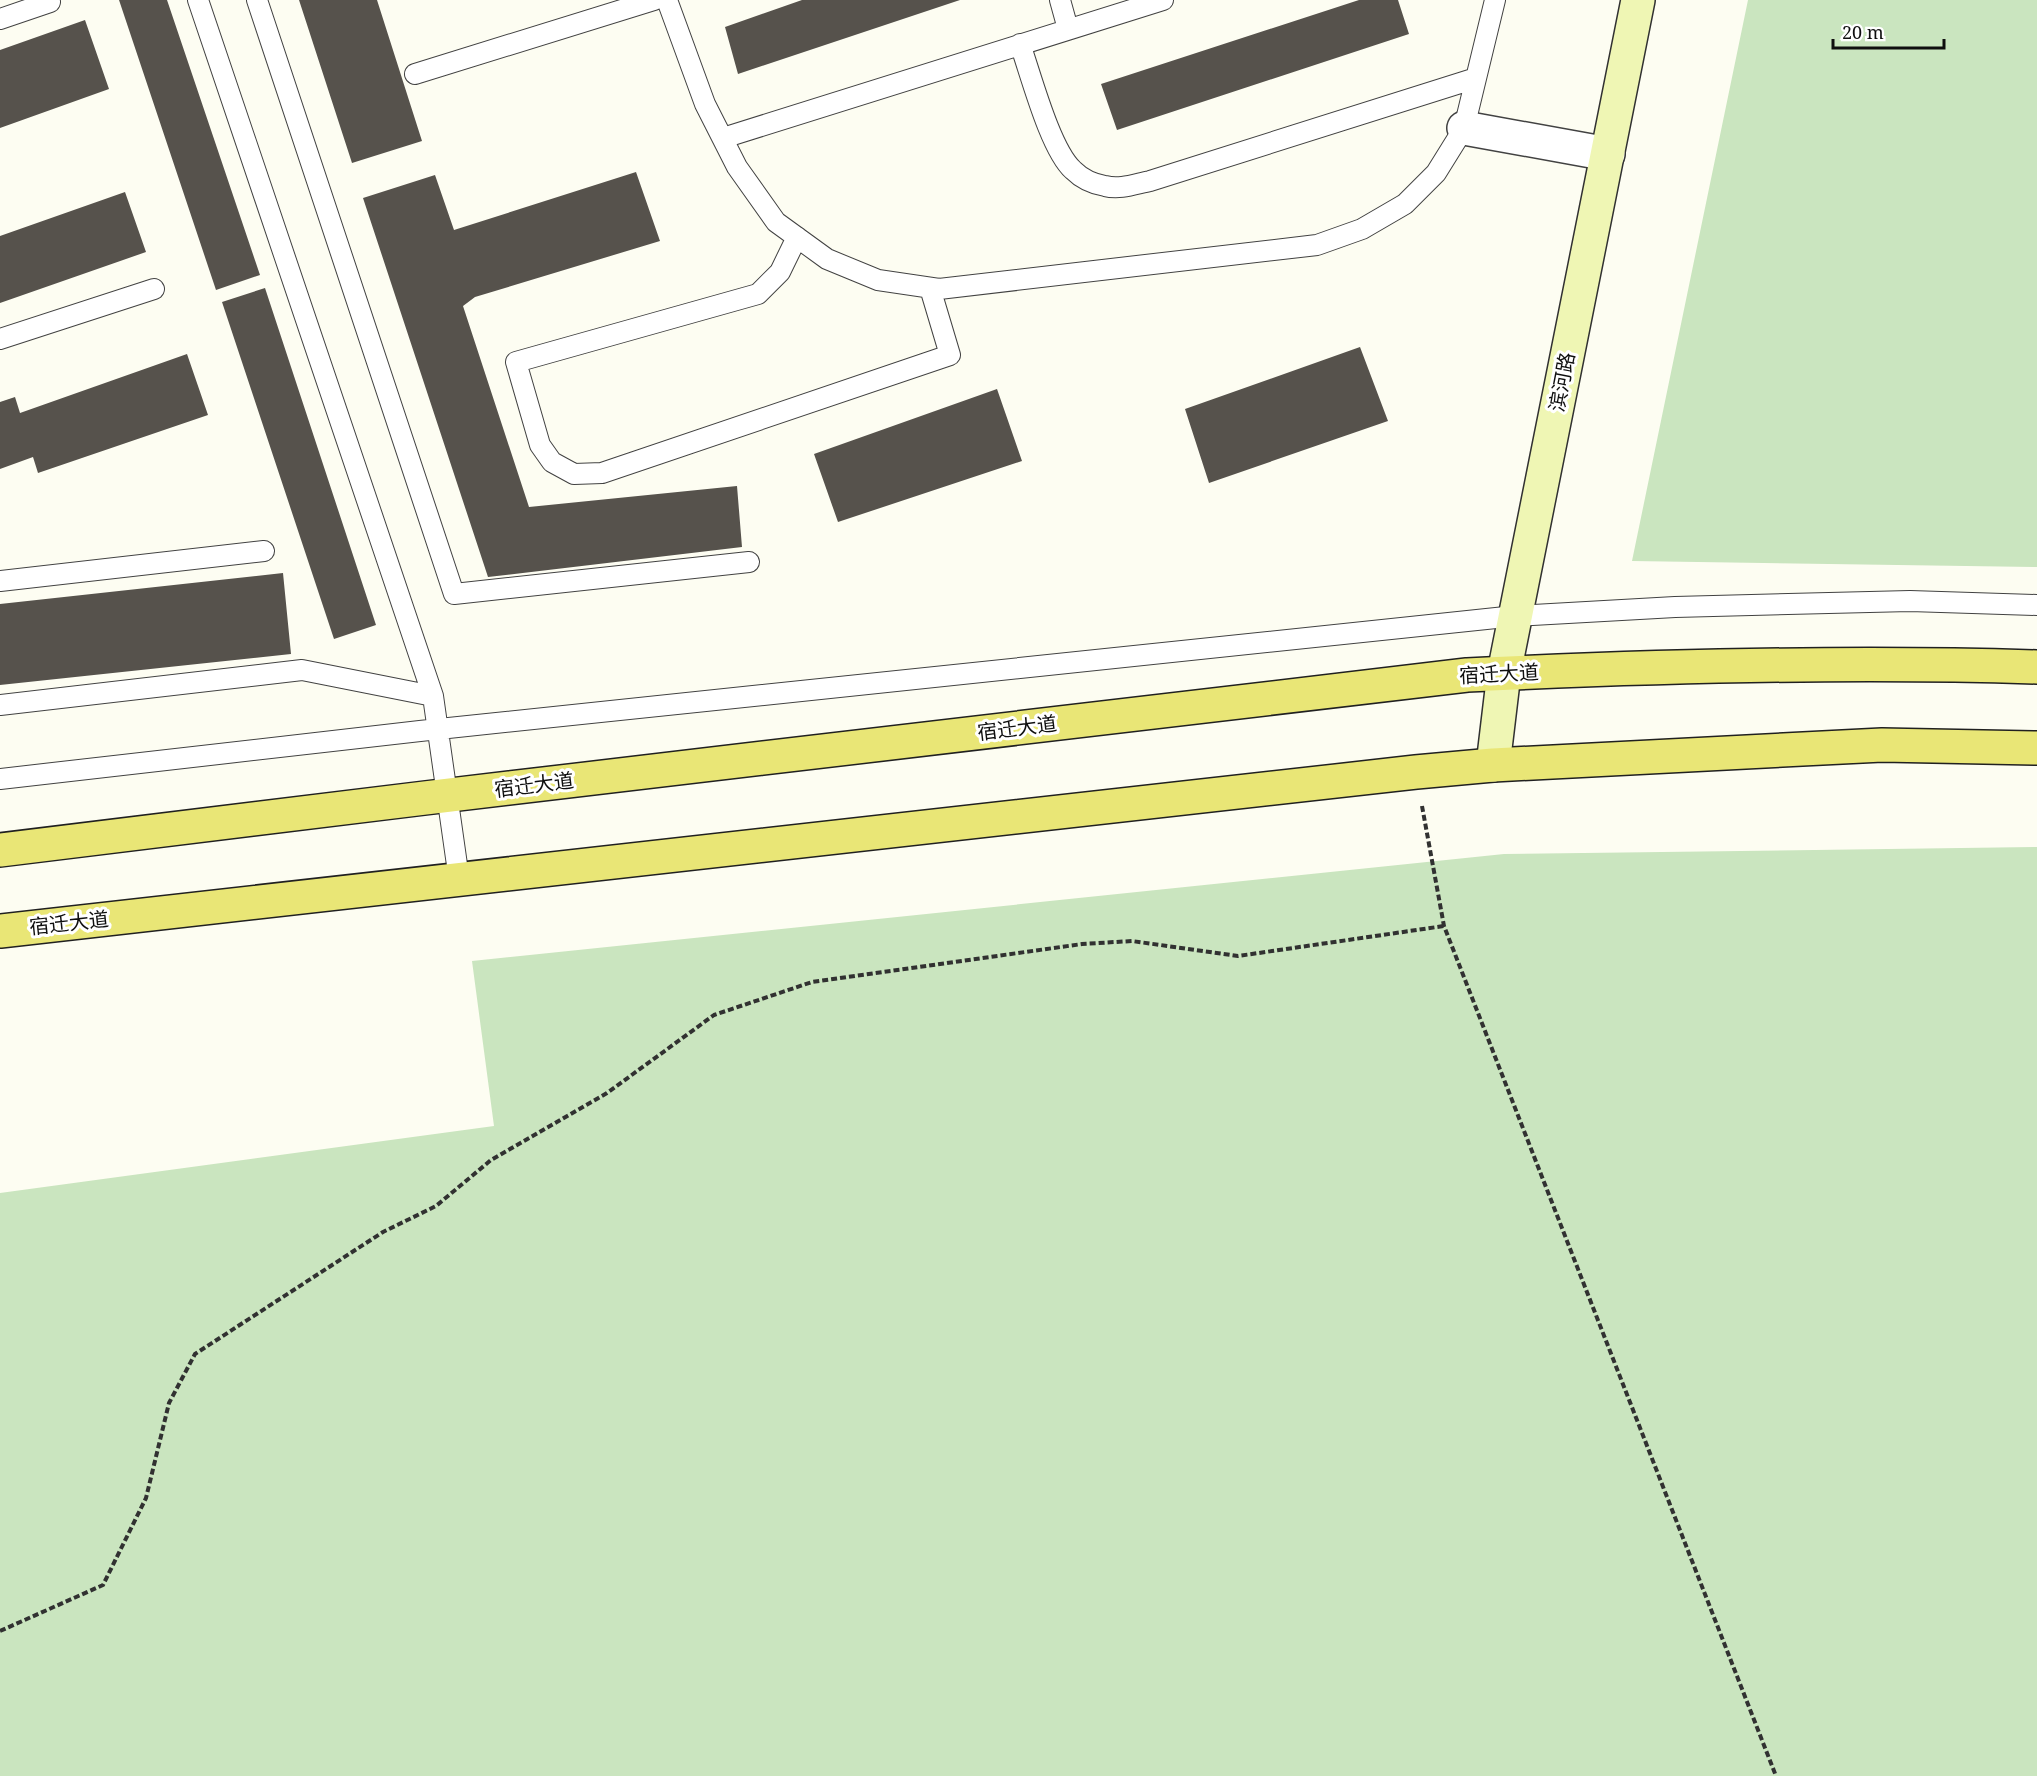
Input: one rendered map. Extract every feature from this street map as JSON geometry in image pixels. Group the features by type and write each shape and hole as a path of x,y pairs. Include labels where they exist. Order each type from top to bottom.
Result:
{"main road":[{"name":"滨河路","path":"1493,765 1504,673 1638,0"},
{"name":"宿迁大道","path":"0,850 1444,677 1637,668 1930,664 2037,667"},
{"name":"宿迁大道","path":"0,931 1493,765 1882,745 2037,748"}],"street":[{"path":"1464,128 1608,154"}],"lane":[{"path":"198,0 433,696 459,879"},
{"path":"257,0 454,594 749,562"},
{"path":"415,74 654,0"},
{"path":"667,0 705,104 737,167 776,222 827,259 878,280 939,289 1317,246 1362,229 1405,204 1436,173 1464,128 1495,0"},
{"path":"1060,0 1068,29"},
{"path":"723,138 1163,0"},
{"path":"0,19 50,2"},
{"path":"1020,44 1055,145 1072,170 1088,181 1107,187 1123,187 1150,181 1476,78"},
{"path":"797,237 780,272 758,294 516,362 540,445 552,462 574,474 602,473 950,354 930,288"},
{"path":"0,339 154,289"},
{"path":"0,581 264,551"},
{"path":"0,779 438,729 1515,616 1675,607 1898,602 2037,605"},
{"path":"0,705 302,670 433,696"}],"path":[{"path":"1416,772 1444,926 1776,1776"},
{"path":"0,1630 103,1585 146,1498 168,1404 195,1354 384,1232 436,1206 491,1160 607,1093 714,1015 812,982 1082,944 1132,941 1238,956 1444,926"}],"green space":[{"path":"1748,0 2037,0 2037,567 1632,561"},
{"path":"2037,847 2037,1776 0,1776 0,1193 494,1126 472,961 1504,854"}],"building":[{"path":"119,0 167,0 260,275 216,290"},
{"path":"299,0 377,0 422,141 352,163"},
{"path":"802,0 960,0 738,74 725,27"},
{"path":"1359,0 1398,0 1409,34 1117,130 1101,84"},
{"path":"85,20 109,89 0,128 0,50"},
{"path":"636,172 660,241 475,297 463,306 529,507 737,486 742,547 488,577 363,198 435,175 454,230"},
{"path":"125,192 146,252 0,303 0,236"},
{"path":"265,288 376,625 334,639 222,302"},
{"path":"1360,347 1388,421 1209,483 1185,409"},
{"path":"187,354 208,415 38,473 33,457 0,469 0,402 15,397 20,413"},
{"path":"997,389 1022,461 838,522 814,454"},
{"path":"283,573 291,654 0,685 0,604"}]}
